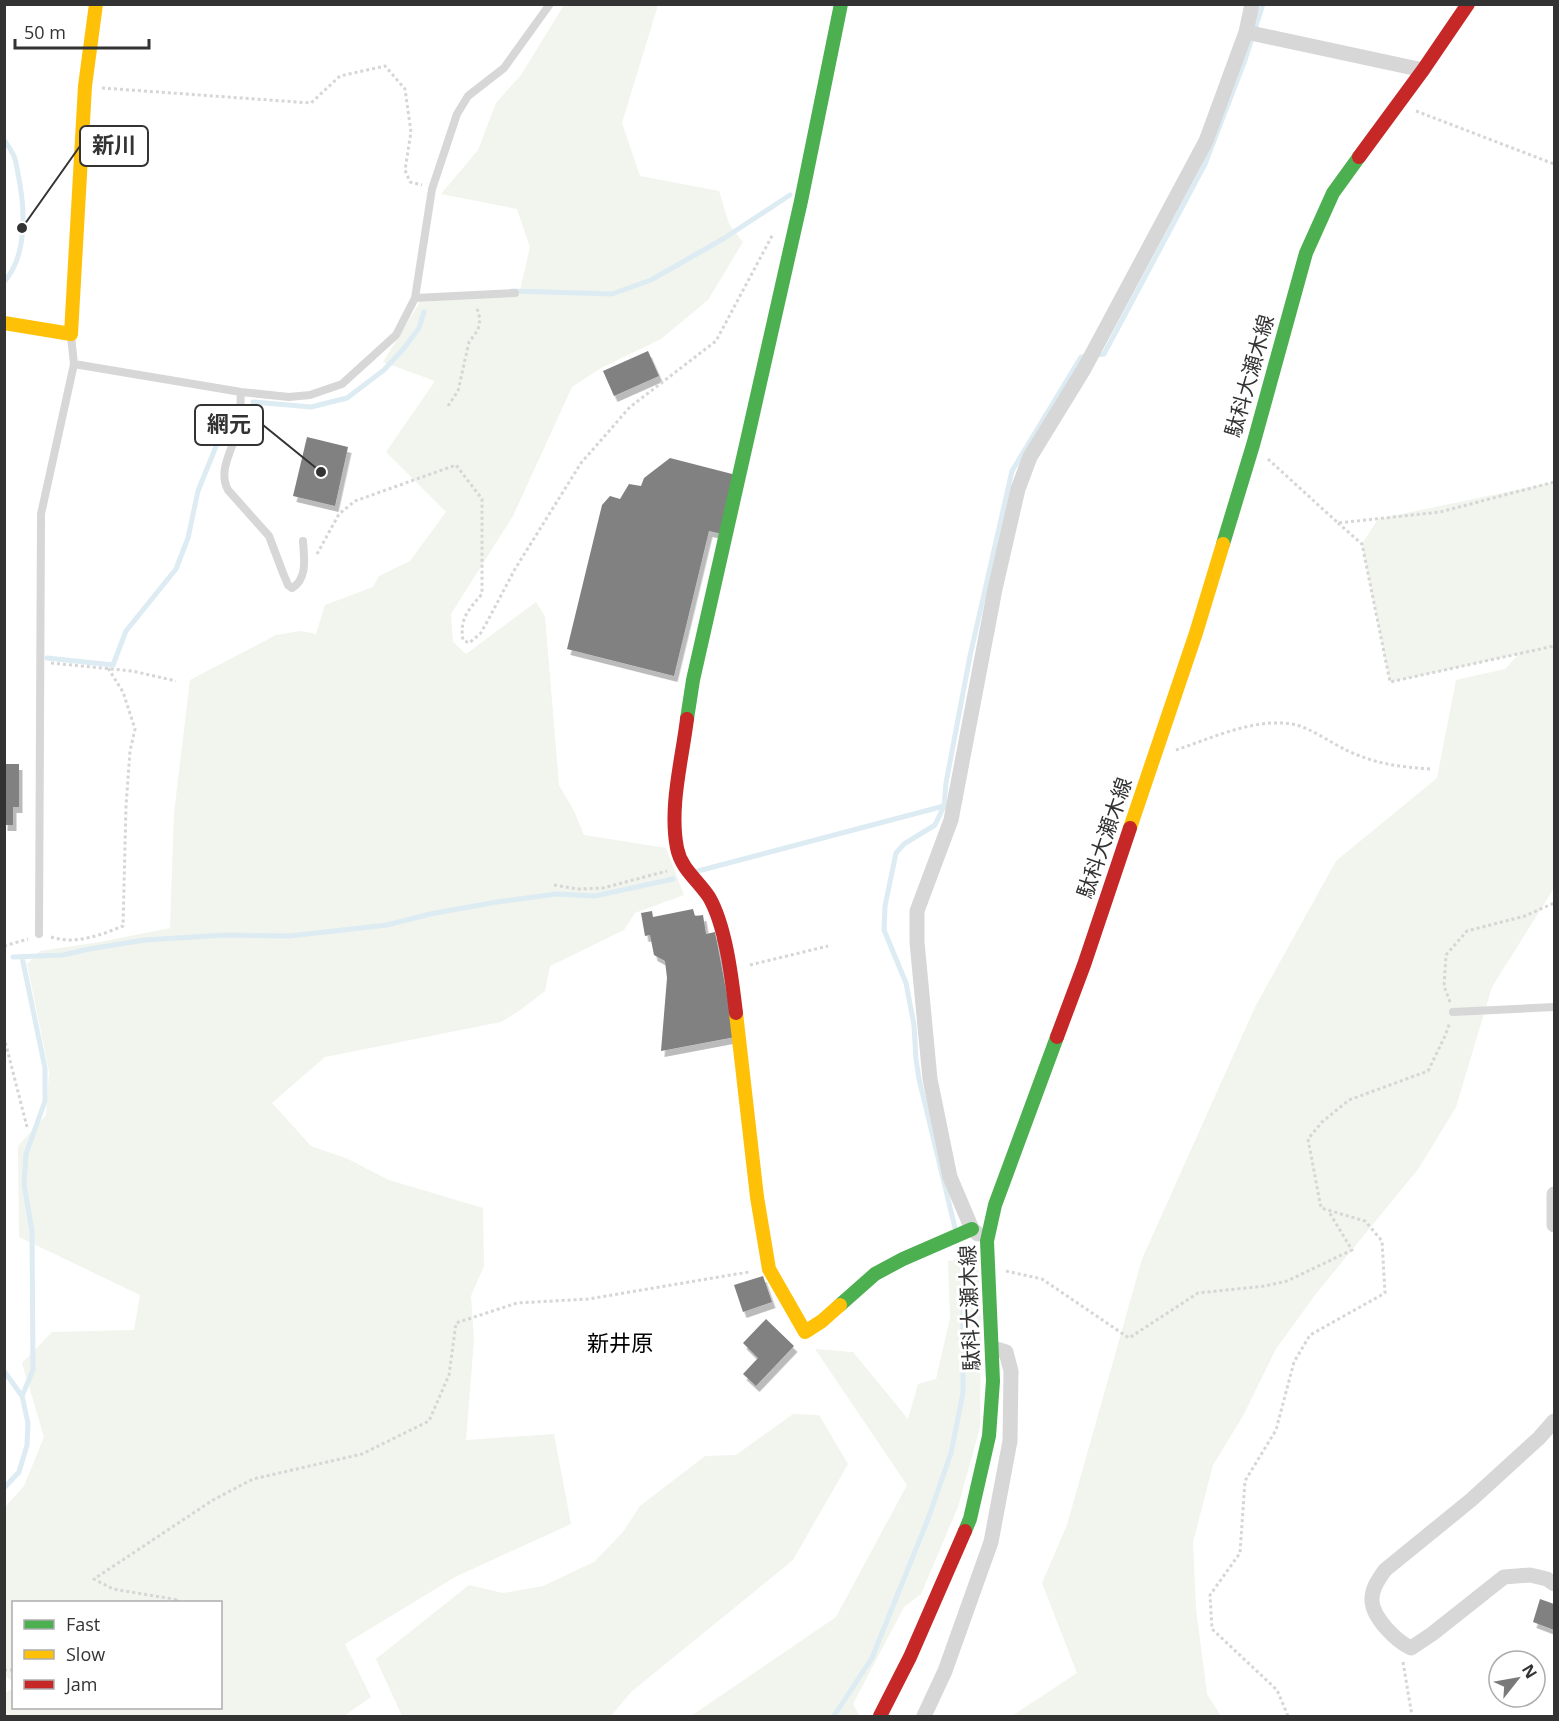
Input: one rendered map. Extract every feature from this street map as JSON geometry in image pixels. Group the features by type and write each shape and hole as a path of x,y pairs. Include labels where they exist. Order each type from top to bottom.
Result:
{"street":[{"path":"4,323 71,334 85,86 96,4"},
{"path":"841,4 801,201 693,680 674,813 677,848 683,866 709,898 731,970 757,1197 769,1269 805,1332 822,1321 875,1274 903,1259 972,1230"},
{"path":"987,1241 972,1230 950,1177 930,1079 917,942 917,911 951,820 995,589 1018,489 1030,457 1084,369 1206,141 1246,32 1252,4"},
{"name":"駄科大瀬木線","path":"880,1716 910,1657 970,1519 989,1436 993,1348 987,1241 995,1205 1084,965 1196,633 1253,445 1306,253 1334,193 1468,4"},
{"path":"1246,32 1423,70"},
{"path":"1554,1194 1554,1225"},
{"path":"924,1716 945,1671 991,1542 1010,1441 1011,1371 1006,1352 993,1348"},
{"path":"1554,1421 1539,1438 1471,1500 1385,1570 1375,1585 1372,1602 1379,1618 1400,1643 1411,1648 1504,1577 1530,1575 1547,1579 1554,1584"}],"lane":[{"path":"74,364 241,392 289,397 310,395 342,384 396,335 416,298 432,189 457,114 468,96 504,68 550,4"},
{"path":"416,298 515,293"},
{"path":"39,934 41,514 74,364 71,334"},
{"path":"241,392 240,422 224,470 224,483 269,536 288,585 292,588 296,586 303,574 303,541"},
{"path":"1454,1012 1554,1007"}],"path":[{"path":"85,86 311,103 340,76 385,66 405,89 411,132 405,170 410,182 432,189"},
{"path":"1397,104 1554,164"},
{"path":"303,574 339,514 356,501 456,465 482,499 482,594 468,611 461,627 463,640 469,643 480,634 515,570 581,463 630,406 716,340 776,228"},
{"path":"448,406 458,391 470,342 478,330 480,319 471,295"},
{"path":"1253,445 1362,544 1390,682 1554,646"},
{"path":"1338,524 1440,512 1554,482"},
{"path":"40,662 132,671 176,681"},
{"path":"4,946 30,939 39,934 59,940 94,938 123,926 126,806 130,751 135,729 123,692 108,668"},
{"path":"1154,758 1247,727 1270,723 1298,725 1349,751 1377,762 1400,767 1431,769"},
{"path":"554,885 578,889 603,888 683,866"},
{"path":"1288,1716 1277,1690 1212,1629 1210,1595 1240,1553 1245,1481 1276,1430 1294,1362 1310,1335 1385,1293 1382,1240 1365,1221 1321,1208 1308,1139 1322,1122 1349,1100 1428,1071 1454,1012 1444,986 1446,955 1467,931 1525,916 1554,903"},
{"path":"731,970 828,946"},
{"path":"4,1037 27,1127"},
{"path":"988,1268 1042,1280 1129,1338 1198,1293 1265,1286 1287,1281 1352,1250 1328,1210"},
{"path":"178,1601 179,1600 113,1589 94,1579 213,1500 253,1479 362,1454 429,1421 449,1375 456,1323 517,1303 588,1299 769,1269"},
{"path":"1400,1643 1412,1716"}],"shaded area":[{"path":"564,5 658,5 622,123 640,176 719,191 729,224 743,242 708,300 661,339 601,368 572,387 513,516 451,614 453,642 466,654 536,602 545,616 559,785 584,835 666,848 684,895 635,913 624,930 550,966 545,991 501,1022 325,1057 272,1103 311,1146 348,1159 389,1180 483,1208 484,1266 471,1296 474,1340 466,1440 554,1434 571,1524 455,1577 345,1644 371,1697 344,1716 5,1716 4,1693 12,1689 12,1709 222,1709 222,1601 12,1601 12,1682 5,1675 5,1507 24,1486 44,1437 22,1363 52,1332 134,1330 140,1295 19,1237 18,1146 46,1115 49,1072 27,964 40,951 170,928 174,813 190,680 276,635 301,631 316,634 325,605 373,587 379,576 410,561 446,512 386,452 435,381 383,362 420,302 519,295 530,247 517,209 441,194 478,150 496,103 521,75"},
{"path":"1554,482 1554,888 1492,987 1456,1107 1419,1168 1315,1295 1276,1349 1243,1416 1213,1465 1193,1542 1196,1609 1207,1694 1221,1716 1012,1716 1077,1673 1042,1583 1067,1525 1142,1259 1255,1007 1336,861 1437,778 1456,680 1505,669 1519,654 1390,682 1362,544 1378,519"},
{"path":"978,1258 981,1320 980,1427 958,1507 921,1594 904,1607 853,1704 859,1715 691,1716 836,1617 907,1485 815,1349 853,1352 908,1419 918,1384 936,1379 950,1318 948,1261"},
{"path":"793,1414 819,1415 848,1464 793,1560 631,1692 611,1716 402,1716 376,1659 469,1585 503,1593 543,1586 594,1562 623,1532 640,1506 705,1456 736,1455"}],"building":[{"path":"648,351 659,376 614,396 603,371"},
{"path":"307,437 348,447 335,506 293,496"},
{"path":"670,458 736,475 722,534 709,531 674,676 567,649 602,505 610,496 620,499 629,484 641,486 644,478"},
{"path":"4,764 19,764 19,807 13,807 13,825 4,825"},
{"path":"693,909 695,916 703,915 706,934 715,932 735,1037 661,1051 667,978 665,961 654,955 650,935 645,936 641,913 652,911 653,917"},
{"path":"763,1276 772,1302 743,1312 734,1285"},
{"path":"766,1319 794,1346 756,1386 743,1374 758,1358 743,1343"},
{"path":"1540,1599 1554,1604 1554,1630 1533,1622"}],"waterway":[{"path":"956,1232 919,1079 914,1025 906,983 884,930 885,906 896,853 904,844 935,825 944,806 946,783 970,656 1012,471 1081,357 1104,354 1205,164 1245,60 1263,4"},
{"path":"4,140 15,160 23,216 21,245 12,271 4,282"},
{"path":"512,291 612,294 651,280 723,239 790,195"},
{"path":"253,402 311,407 347,398 384,370 405,347 419,328 424,312"},
{"path":"47,658 113,665 126,631 176,569 188,538 198,491 232,407"},
{"path":"698,871 944,806"},
{"path":"13,957 63,955 145,940 225,935 290,936 387,925 430,914 497,902 556,894 595,896 673,879"},
{"path":"22,957 45,1068 45,1101 26,1154 24,1184 32,1231 33,1370 22,1396"},
{"path":"834,1716 872,1658 928,1519 951,1453 963,1393 963,1272 959,1251"},
{"path":"4,1371 22,1396 28,1423 27,1445 19,1472 4,1488"}],"traffic: fast":[{"path":"687,719 693,680 801,201 841,4"},
{"path":"1223,544 1306,253 1333,193 1359,157"},
{"path":"965,1531 970,1519 989,1436 993,1381 987,1241 995,1205 1057,1037"},
{"path":"840,1305 875,1274 903,1259 972,1229"}],"traffic: slow":[{"path":"4,323 71,334 85,86 96,4"},
{"path":"1130,828 1196,633 1223,544"},
{"path":"736,1013 757,1197 769,1269 805,1332 840,1305"}],"traffic: jam":[{"path":"1359,157 1468,4"},
{"path":"687,719 675,800 677,848 682,862 709,897 715,909 727,954 736,1013"},
{"path":"1057,1037 1130,828"},
{"path":"880,1716 910,1657 965,1531"}],"place":[{"name":"新川","path":"22,228"},
{"name":"網元","path":"321,472"}],"district":[{"name":"新井原","path":"620,1343"}]}
